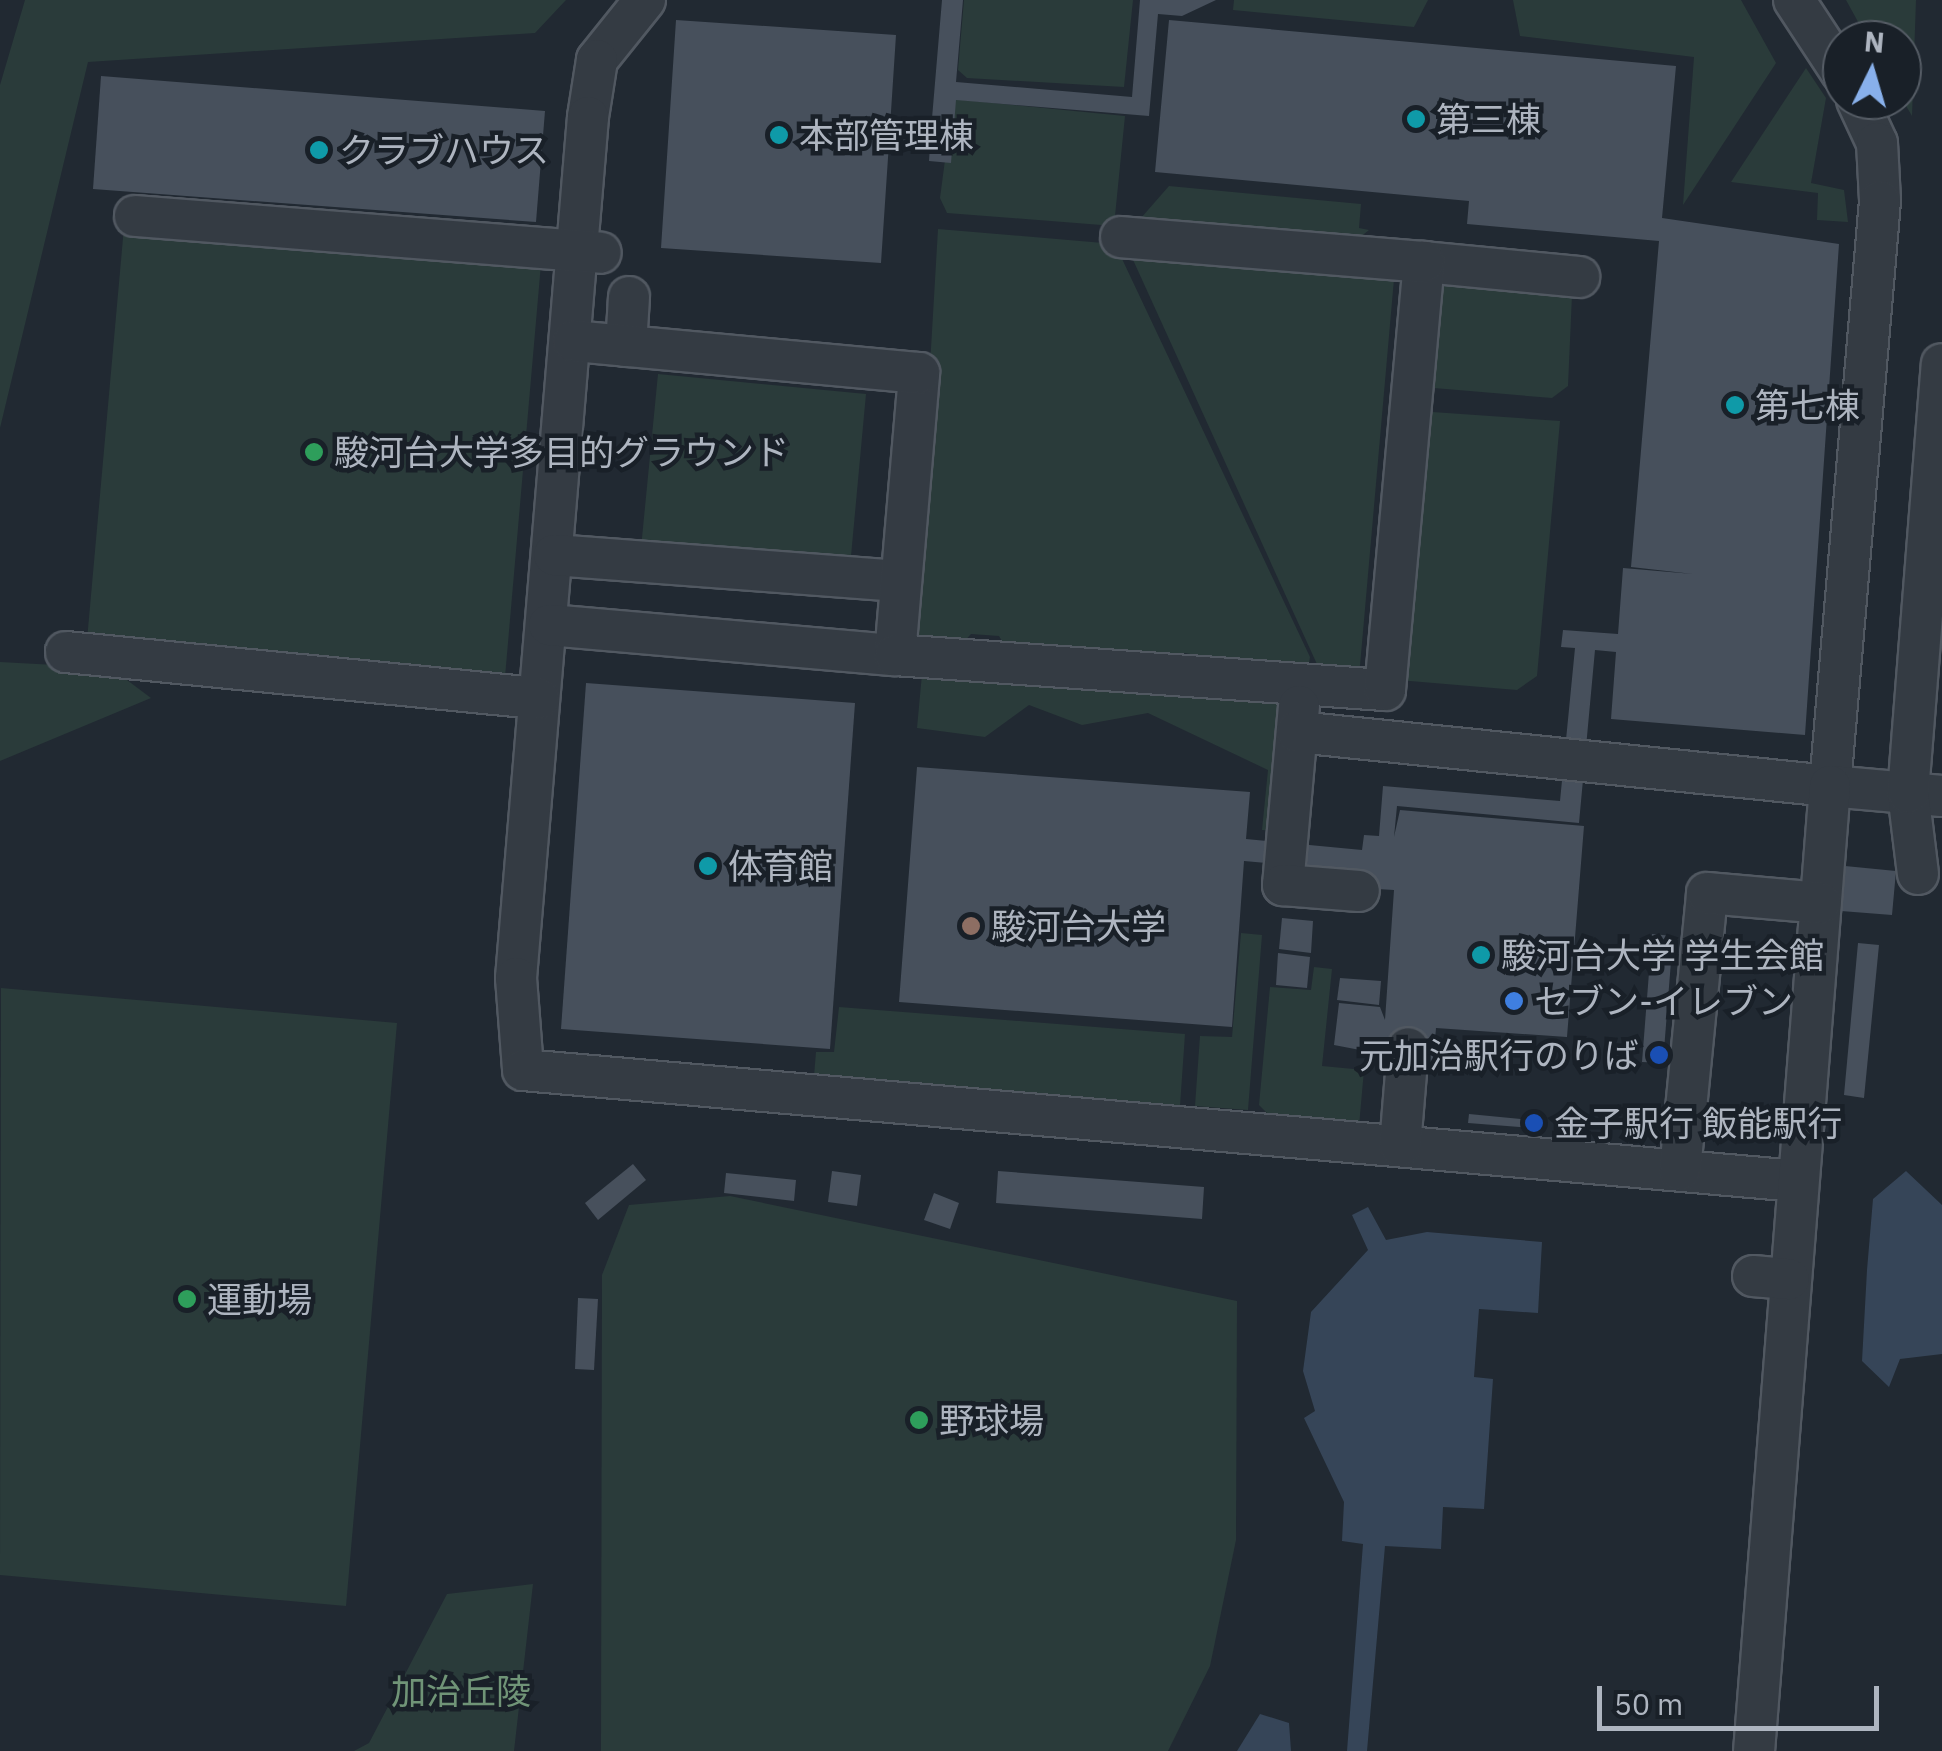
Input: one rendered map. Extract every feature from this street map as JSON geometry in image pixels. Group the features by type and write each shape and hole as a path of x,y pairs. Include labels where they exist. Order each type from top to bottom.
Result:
{"lane":[{"path":"645,0 597,60 591,252 572,341 516,978 523,1070 1796,1180"},
{"path":"1794,0 1822,43"},
{"path":"1754,1751 1771,1278 1796,1180 1880,201 1877,144 1866,120"},
{"path":"135,216 591,252"},
{"path":"1121,237 1579,277"},
{"path":"549,625 895,655 1385,690 1424,262"},
{"path":"626,346 629,297"},
{"path":"572,341 919,372 895,655"},
{"path":"1918,874 1925,795 1942,364"},
{"path":"554,555 899,581"},
{"path":"66,652 539,698"},
{"path":"1301,682 1283,885 1359,891"},
{"path":"1297,732 1925,795"},
{"path":"1680,1170 1708,893 1820,903"},
{"path":"1400,1146 1408,1048"}],"green space":[{"path":"25,0 566,0 535,33 88,62 0,428 0,85"},
{"path":"964,0 1133,0 1124,87 967,78 958,70"},
{"path":"1234,0 1428,0 1414,27 1233,10"},
{"path":"1513,0 1741,0 1776,63 1683,205 1694,57 1520,36"},
{"path":"1846,0 1916,0 1915,20 1857,20"},
{"path":"1806,68 1822,92 1822,120 1811,183 1844,190 1848,222 1817,220 1818,193 1731,182"},
{"path":"953,99 1125,116 1114,226 947,213 940,198"},
{"path":"1169,186 1361,204 1359,228 1369,230 1359,238 1141,218"},
{"name":"駿河台大学多目的グラウンド","path":"124,227 541,264 505,677 87,640"},
{"path":"938,229 1115,244 1310,657 1307,676 1185,653 1156,663 1006,648 999,636 971,634 961,645 914,638"},
{"path":"1129,251 1394,279 1359,677 1321,673"},
{"path":"1440,282 1572,295 1568,386 1552,398 1422,387"},
{"path":"658,374 866,394 850,567 641,548"},
{"path":"1418,411 1560,421 1537,676 1517,690 1398,680"},
{"path":"0,662 111,668 151,698 0,761"},
{"path":"922,674 1271,701 1286,708 1274,831 1262,830 1268,770 1148,713 1082,725 1029,705 985,737 917,728"},
{"path":"1241,933 1262,935 1248,1110 1195,1106 1200,1036 1232,1037"},
{"path":"1314,967 1332,969 1322,1066 1364,1070 1359,1126 1271,1117 1259,1105 1270,987 1311,990"},
{"name":"運動場","path":"1,988 397,1023 346,1606 0,1575"},
{"path":"839,1007 1185,1034 1180,1106 814,1076 816,1052 834,1052"},
{"name":"野球場","path":"730,1196 1237,1301 1236,1540 1210,1666 1168,1751 601,1751 602,1275 629,1205"},
{"name":"加治丘陵","path":"533,1584 514,1751 354,1751 369,1743 447,1594"}],"water":[{"path":"1906,1171 1942,1205 1942,1354 1900,1359 1889,1387 1862,1361 1867,1270 1873,1199"},
{"path":"1368,1207 1386,1240 1427,1232 1542,1242 1538,1313 1479,1309 1474,1377 1493,1379 1484,1509 1443,1507 1441,1549 1385,1546 1367,1751 1347,1751 1363,1544 1342,1541 1344,1502 1304,1418 1315,1411 1303,1371 1311,1312 1368,1250 1352,1215"},
{"path":"1260,1714 1289,1723 1291,1751 1237,1751"}],"building":[{"name":"本部管理棟","path":"942,0 963,0 956,82 1132,97 1140,0 1216,0 1182,16 1158,14 1149,116 956,100 951,163 929,161 930,145 889,143 881,263 661,248 676,20 896,35 890,127 931,130"},
{"path":"1169,20 1676,66 1662,218 1839,244 1805,735 1611,719 1616,652 1595,650 1579,823 1397,806 1394,837 1400,810 1584,826 1567,1037 1436,1028 1433,1064 1334,1045 1339,1003 1380,1007 1385,1020 1394,890 1360,888 1361,871 1244,861 1232,1027 899,1002 917,767 1250,792 1246,839 1362,850 1364,835 1379,836 1383,786 1560,801 1575,648 1561,647 1563,630 1618,634 1623,568 1693,574 1631,567 1659,241 1467,224 1469,201 1155,172"},
{"name":"クラブハウス","path":"101,76 545,111 536,222 93,189"},
{"name":"体育館","path":"586,683 855,703 830,1049 561,1029"},
{"path":"1845,866 1896,871 1892,915 1841,911"},
{"path":"1282,918 1313,921 1311,953 1279,949"},
{"path":"1652,934 1673,936 1663,1063 1642,1062"},
{"path":"1858,943 1879,945 1864,1098 1844,1095"},
{"path":"1278,953 1310,957 1307,988 1276,985"},
{"path":"1340,978 1381,981 1379,1005 1337,1000"},
{"path":"1469,1114 1532,1120 1532,1128 1468,1123"},
{"path":"633,1164 646,1180 598,1220 585,1203"},
{"path":"832,1171 861,1175 857,1206 828,1202"},
{"path":"998,1171 1204,1187 1202,1219 996,1203"},
{"path":"726,1173 796,1180 794,1201 724,1193"},
{"path":"934,1193 959,1203 950,1229 924,1220"},
{"path":"578,1298 598,1299 594,1370 575,1369"}],"place":[{"name":"第三棟","path":"1416,119"},
{"name":"本部管理棟","path":"779,135"},
{"name":"クラブハウス","path":"319,150"},
{"name":"第七棟","path":"1735,405"},
{"name":"駿河台大学多目的グラウンド","path":"314,452"},
{"name":"体育館","path":"708,866"},
{"name":"駿河台大学","path":"971,926"},
{"name":"駿河台大学 学生会館","path":"1481,955"},
{"name":"セブン-イレブン","path":"1514,1001"},
{"name":"元加治駅行のりば","path":"1659,1055"},
{"name":"金子駅行 飯能駅行","path":"1534,1123"},
{"name":"運動場","path":"187,1299"},
{"name":"野球場","path":"919,1420"}]}
